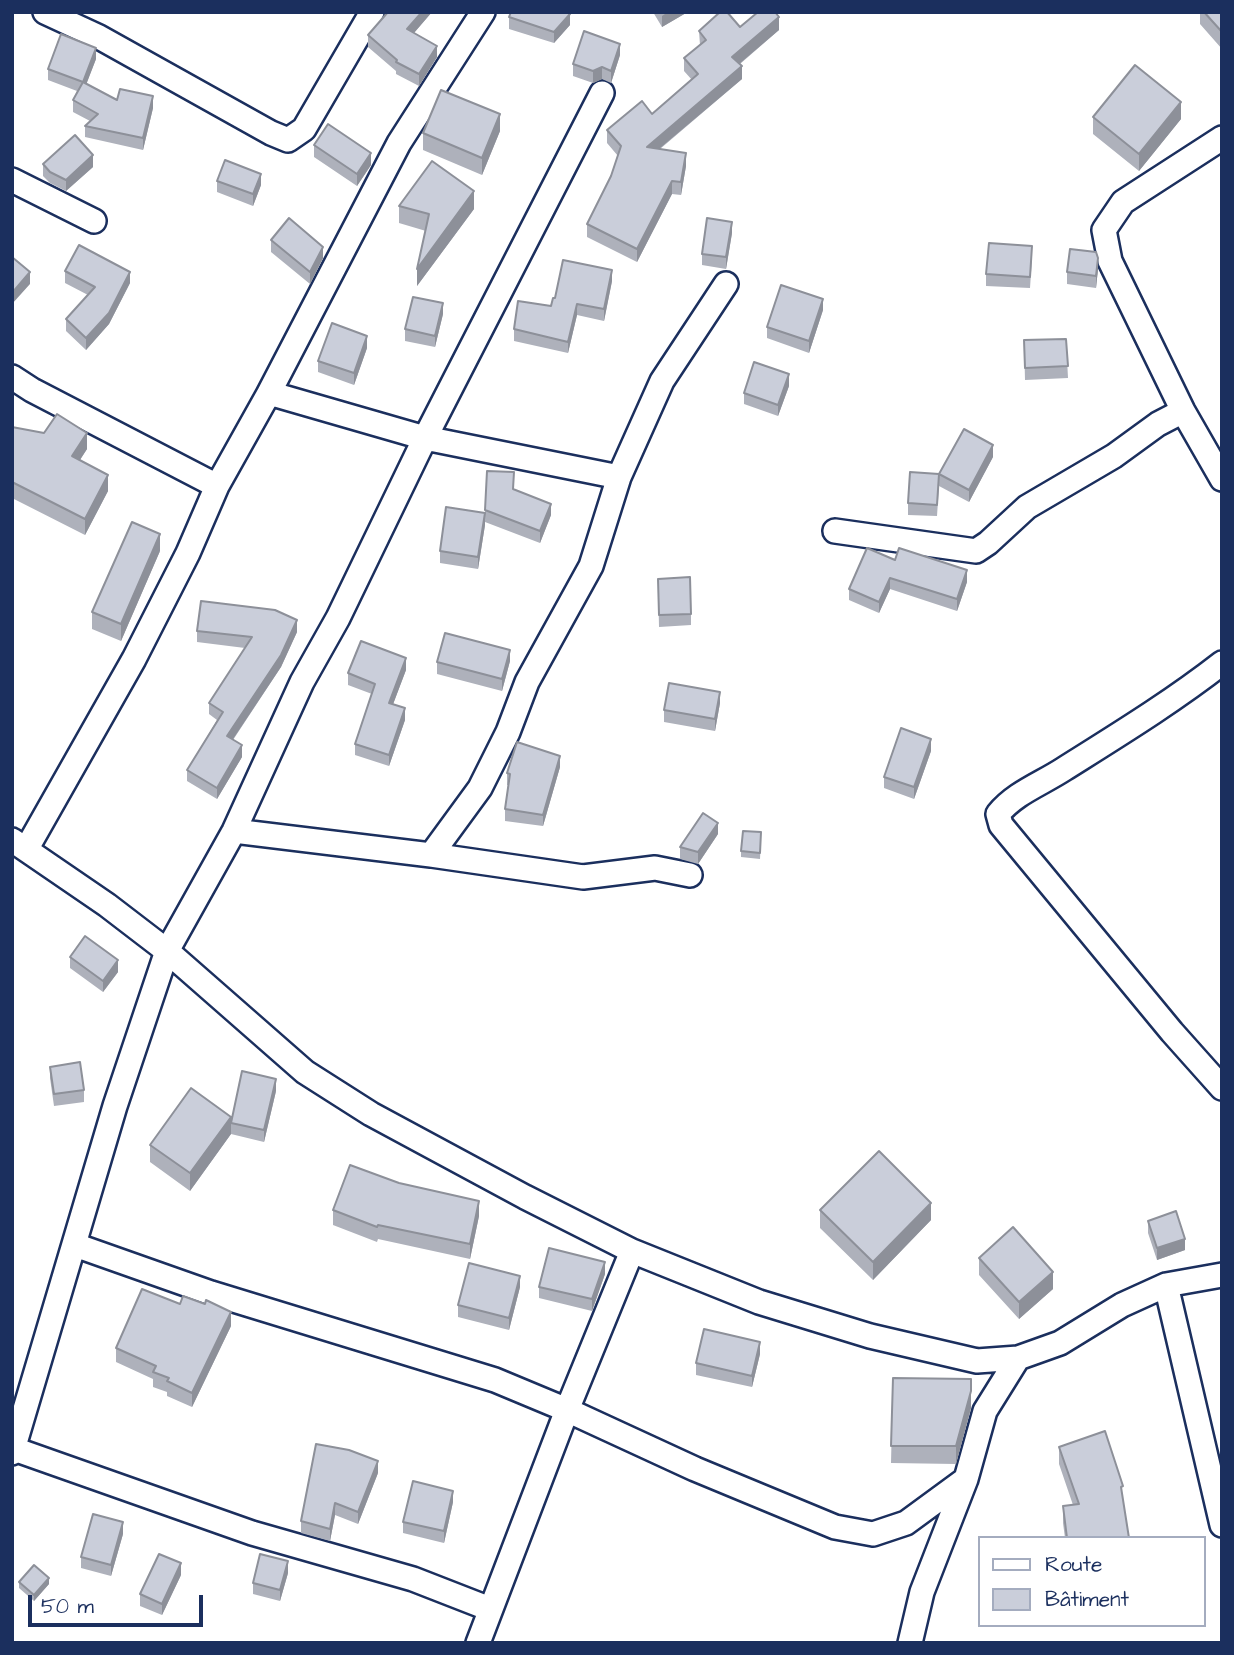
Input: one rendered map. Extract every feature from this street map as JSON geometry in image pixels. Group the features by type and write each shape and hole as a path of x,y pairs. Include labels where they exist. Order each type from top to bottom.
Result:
{"street":[{"path":"45,12 99,37 288,140 304,129 372,12"},
{"path":"483,12 399,143 269,393 217,486 188,553 134,659 20,844 167,951 305,1072 371,1115 632,1251 759,1302 870,1336 977,1361 1018,1358 1060,1343 1122,1305 1166,1285 1222,1275"},
{"path":"491,1609 413,1578 252,1533 13,1451 115,1106 167,951 234,831 302,682 338,618 425,438 602,93"},
{"path":"1222,138 1123,202 1104,229 1110,261 1183,411 1222,479"},
{"path":"12,180 94,221"},
{"path":"431,855 480,788 508,732 527,682 591,566 619,477 662,381 726,284"},
{"path":"12,377 217,486"},
{"path":"269,393 425,438 619,477"},
{"path":"835,531 976,551 1027,507 1114,456 1183,411"},
{"path":"1222,663 1182,694 1008,802 998,814 1001,825 1172,1032 1222,1088"},
{"path":"234,831 583,877 655,869 690,875"},
{"path":"75,1245 211,1293 495,1380 695,1469 835,1527 873,1534 906,1523 966,1479"},
{"path":"478,1643 567,1410 632,1251"},
{"path":"1166,1285 1222,1525"},
{"path":"910,1643 922,1592 966,1479 985,1411 1018,1358"}],"building":[{"path":"388,12 422,12 407,29 437,46 419,74 396,62 397,60 368,35"},
{"path":"511,12 570,14 554,32 509,17"},
{"path":"720,12 727,12 740,27 758,12 775,12 779,17 732,57 742,66 647,147 686,153 681,182 672,181 637,249 587,224 611,176 621,146 607,130 642,101 652,114 698,74 684,58 706,40 699,31"},
{"path":"1204,12 1222,12 1222,32"},
{"path":"584,31 620,44 611,71 602,67 593,71 573,64"},
{"path":"61,34 96,48 83,82 48,69"},
{"path":"1135,65 1181,102 1139,154 1093,117"},
{"path":"83,82 117,100 120,89 153,96 143,138 85,126 98,114 73,100"},
{"path":"441,90 500,114 482,158 423,133"},
{"path":"328,124 371,153 357,174 314,145"},
{"path":"75,135 93,155 66,180 50,172 43,164"},
{"path":"225,160 261,174 253,194 217,181"},
{"path":"432,161 474,191 417,269 429,214 399,206"},
{"path":"289,218 323,247 310,272 271,240"},
{"path":"707,218 732,222 726,257 702,254"},
{"path":"989,243 1032,246 1030,277 986,274"},
{"path":"79,245 130,272 109,313 86,338 66,319 95,287 65,271"},
{"path":"1070,249 1096,252 1096,276 1067,272"},
{"path":"12,257 30,272 12,293"},
{"path":"563,260 612,270 604,309 577,304 568,342 514,329 518,301 551,306"},
{"path":"781,285 823,299 809,341 767,327"},
{"path":"413,297 443,303 435,336 405,329"},
{"path":"332,323 367,336 354,373 318,361"},
{"path":"1066,339 1068,366 1025,368 1024,340"},
{"path":"754,362 789,374 778,405 744,393"},
{"path":"57,414 87,433 72,456 108,475 85,519 12,482 12,427 44,433"},
{"path":"964,429 993,445 969,490 939,474"},
{"path":"487,471 514,472 513,489 551,504 540,531 485,510"},
{"path":"910,472 939,474 937,505 908,503"},
{"path":"446,507 485,513 478,557 440,551"},
{"path":"132,522 160,534 121,624 92,612"},
{"path":"867,548 895,560 899,548 967,570 957,599 890,578 879,602 849,589"},
{"path":"690,577 691,614 659,615 658,579"},
{"path":"201,601 275,610 297,620 281,655 227,736 242,745 217,788 187,770 223,712 209,703 252,637 197,631"},
{"path":"445,633 510,650 502,679 437,662"},
{"path":"361,641 406,658 389,703 405,708 389,755 355,744 375,684 348,673"},
{"path":"669,683 720,692 715,719 664,710"},
{"path":"901,728 931,739 914,787 884,777"},
{"path":"517,742 560,756 543,815 505,809 510,774 507,773"},
{"path":"703,813 718,823 698,852 680,847"},
{"path":"743,831 761,832 760,853 741,851"},
{"path":"85,936 118,960 103,981 70,957"},
{"path":"80,1062 84,1090 54,1094 50,1067"},
{"path":"242,1071 276,1079 264,1130 231,1123"},
{"path":"191,1088 231,1117 190,1173 150,1145"},
{"path":"879,1151 931,1203 873,1262 820,1210"},
{"path":"350,1165 399,1183 479,1201 470,1244 378,1225 377,1227 333,1210"},
{"path":"1176,1211 1185,1239 1157,1248 1148,1221"},
{"path":"1013,1227 1053,1272 1019,1302 979,1258"},
{"path":"549,1248 605,1262 592,1299 539,1287"},
{"path":"469,1263 520,1276 509,1318 458,1305"},
{"path":"142,1289 180,1304 183,1296 205,1304 206,1300 231,1312 192,1393 167,1381 169,1378 153,1372 156,1366 116,1348"},
{"path":"704,1329 760,1342 752,1376 696,1363"},
{"path":"893,1378 971,1379 971,1391 956,1446 891,1446"},
{"path":"1105,1431 1123,1486 1121,1487 1129,1536 1067,1536 1063,1506 1079,1504 1059,1447"},
{"path":"316,1444 349,1450 378,1461 358,1512 335,1503 330,1529 301,1521"},
{"path":"413,1481 453,1491 444,1531 403,1522"},
{"path":"93,1514 123,1522 111,1565 81,1557"},
{"path":"159,1554 181,1563 162,1604 140,1594"},
{"path":"260,1554 288,1561 280,1590 253,1583"},
{"path":"34,1565 49,1578 34,1595 19,1582"}]}
